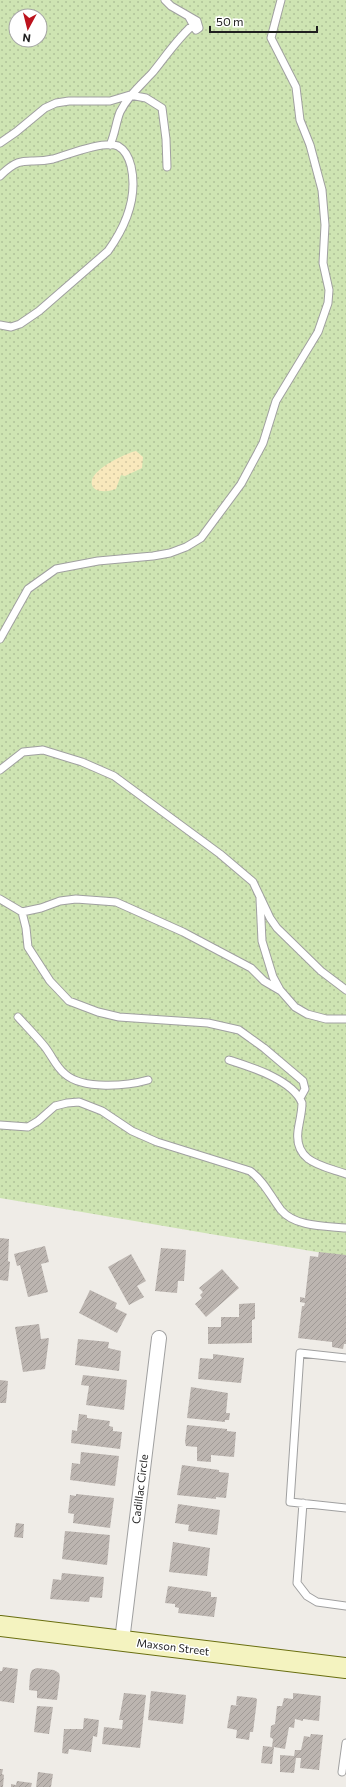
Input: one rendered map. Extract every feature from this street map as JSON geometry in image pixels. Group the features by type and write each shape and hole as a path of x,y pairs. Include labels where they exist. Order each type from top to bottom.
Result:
{"street":[{"name":"Cadillac Circle","path":"122,1641 159,1338"},
{"name":"Maxson Street","path":"0,1626 346,1668"}],"lane":[{"path":"110,145 115,134 120,114 130,95 154,71 178,38 192,25 196,30 199,28 197,21 171,6 165,0"},
{"path":"0,639 28,589 56,569 98,561 170,553 186,548 201,538 241,484 263,443 276,401 318,332 328,303 328,290 323,263 325,225 322,190 310,146 300,120 296,87 271,38 281,0"},
{"path":"0,143 45,108 56,103 69,100 110,101 130,95 146,98 162,108 166,139 167,167"},
{"path":"0,176 17,162 51,159 80,150 110,145 118,146 125,152 130,161 134,188 127,217 115,241 108,251 39,311 20,324 11,327 0,325"},
{"path":"0,770 23,752 43,750 106,771 232,863 253,882 270,918 277,928 320,971 346,990"},
{"path":"260,895 262,941 273,977 281,991 295,1007 307,1014 326,1019 346,1019"},
{"path":"0,899 22,912 41,908 60,901 76,899 116,902 216,949 251,968 264,981 281,991"},
{"path":"22,912 26,928 28,947 50,981 70,1001 98,1012 119,1017 208,1023 239,1030 264,1048 303,1082 305,1089 300,1098"},
{"path":"18,1017 46,1048 54,1062 71,1079 82,1082 110,1085 129,1085 148,1080"},
{"path":"229,1060 264,1072 291,1089 300,1098 302,1110 297,1133 300,1147 304,1154 312,1163 346,1174"},
{"path":"0,1125 28,1127 38,1122 55,1106 79,1102 89,1105 132,1131 157,1142 250,1171 257,1176 282,1211 292,1219 314,1225 346,1228"},
{"path":"346,1358 300,1353 290,1502 346,1508"},
{"path":"303,1503 297,1583 307,1596 318,1602 346,1606"},
{"path":"342,1772 346,1743"}],"green space":[{"path":"0,0 346,0 346,1257 0,1198"}],"sand":[{"path":"136,451 143,457 142,468 125,476 121,475 116,489 100,491 94,488 92,485 92,480 94,475 118,458"}],"building":[{"path":"0,1238 9,1239 8,1261 10,1262 8,1281 0,1280"},
{"path":"45,1246 49,1262 41,1264 48,1292 28,1297 20,1265 17,1266 14,1254"},
{"path":"161,1248 186,1250 184,1281 178,1281 177,1293 155,1291"},
{"path":"319,1252 346,1255 346,1344 344,1344 343,1349 332,1347 332,1342 298,1338 302,1306 304,1306 305,1303 300,1302 300,1297 305,1298 310,1256 318,1257"},
{"path":"131,1254 146,1281 137,1286 144,1297 129,1305 108,1267"},
{"path":"222,1269 239,1288 206,1317 195,1304 202,1298 200,1295 203,1292 199,1288"},
{"path":"90,1290 117,1303 115,1308 127,1314 117,1333 79,1313"},
{"path":"255,1303 255,1319 252,1320 252,1343 208,1344 208,1327 221,1327 221,1317 239,1317 239,1304"},
{"path":"39,1324 41,1339 49,1338 45,1369 23,1372 15,1327"},
{"path":"78,1339 109,1342 108,1348 121,1351 119,1371 75,1365"},
{"path":"213,1354 244,1358 241,1383 198,1379 200,1358 213,1359"},
{"path":"83,1375 127,1380 124,1410 86,1405 89,1386 81,1385"},
{"path":"0,1380 8,1381 6,1403 0,1403"},
{"path":"191,1387 228,1393 226,1413 230,1413 229,1420 225,1420 225,1422 187,1418"},
{"path":"79,1414 87,1415 87,1418 110,1421 109,1426 113,1427 113,1431 122,1432 120,1449 71,1443 72,1430 77,1431"},
{"path":"187,1425 227,1429 227,1431 236,1432 234,1457 211,1455 211,1462 197,1461 197,1447 186,1446"},
{"path":"81,1452 119,1456 115,1486 70,1480 72,1463 80,1464"},
{"path":"182,1465 219,1470 219,1472 229,1473 226,1498 216,1497 216,1499 177,1495"},
{"path":"76,1494 114,1498 110,1528 73,1523 74,1514 68,1513 70,1495 76,1496"},
{"path":"178,1504 220,1510 217,1535 188,1531 189,1525 175,1523"},
{"path":"16,1523 24,1524 23,1538 14,1537"},
{"path":"65,1531 110,1535 107,1565 62,1559"},
{"path":"173,1542 210,1548 207,1576 169,1572"},
{"path":"62,1573 104,1577 102,1598 90,1597 89,1602 50,1599 53,1579 61,1580"},
{"path":"168,1586 211,1592 211,1597 217,1597 214,1617 178,1613 179,1608 175,1607 175,1604 165,1603"},
{"path":"3,1667 18,1669 14,1703 0,1701 0,1671 2,1671"},
{"path":"37,1668 54,1670 59,1673 60,1677 57,1700 37,1698 37,1691 29,1690 30,1675 32,1670"},
{"path":"151,1691 186,1695 183,1724 148,1720"},
{"path":"124,1693 146,1695 140,1748 102,1744 104,1727 122,1729 123,1720 119,1720"},
{"path":"293,1693 321,1696 319,1721 303,1719 303,1721 295,1719 294,1728 289,1727 285,1749 274,1747 272,1764 261,1763 263,1746 272,1747 273,1739 270,1737 271,1726 275,1724 277,1706 282,1706 284,1698 293,1699"},
{"path":"237,1696 256,1698 257,1700 253,1732 250,1732 249,1740 236,1738 237,1730 227,1728 231,1705 240,1706 236,1705"},
{"path":"37,1706 53,1707 49,1734 34,1732"},
{"path":"84,1718 99,1720 97,1737 93,1736 91,1752 69,1749 68,1754 62,1753 64,1729 83,1729"},
{"path":"311,1734 323,1735 319,1770 300,1768 301,1758 296,1758 294,1773 280,1772 280,1755 294,1756 295,1750 301,1750 304,1736 310,1737"},
{"path":"0,1769 3,1769 2,1774 4,1775 3,1787 0,1787"},
{"path":"38,1772 53,1774 51,1787 36,1787"},
{"path":"17,1781 32,1783 31,1787 11,1787 11,1784 16,1785"}]}
